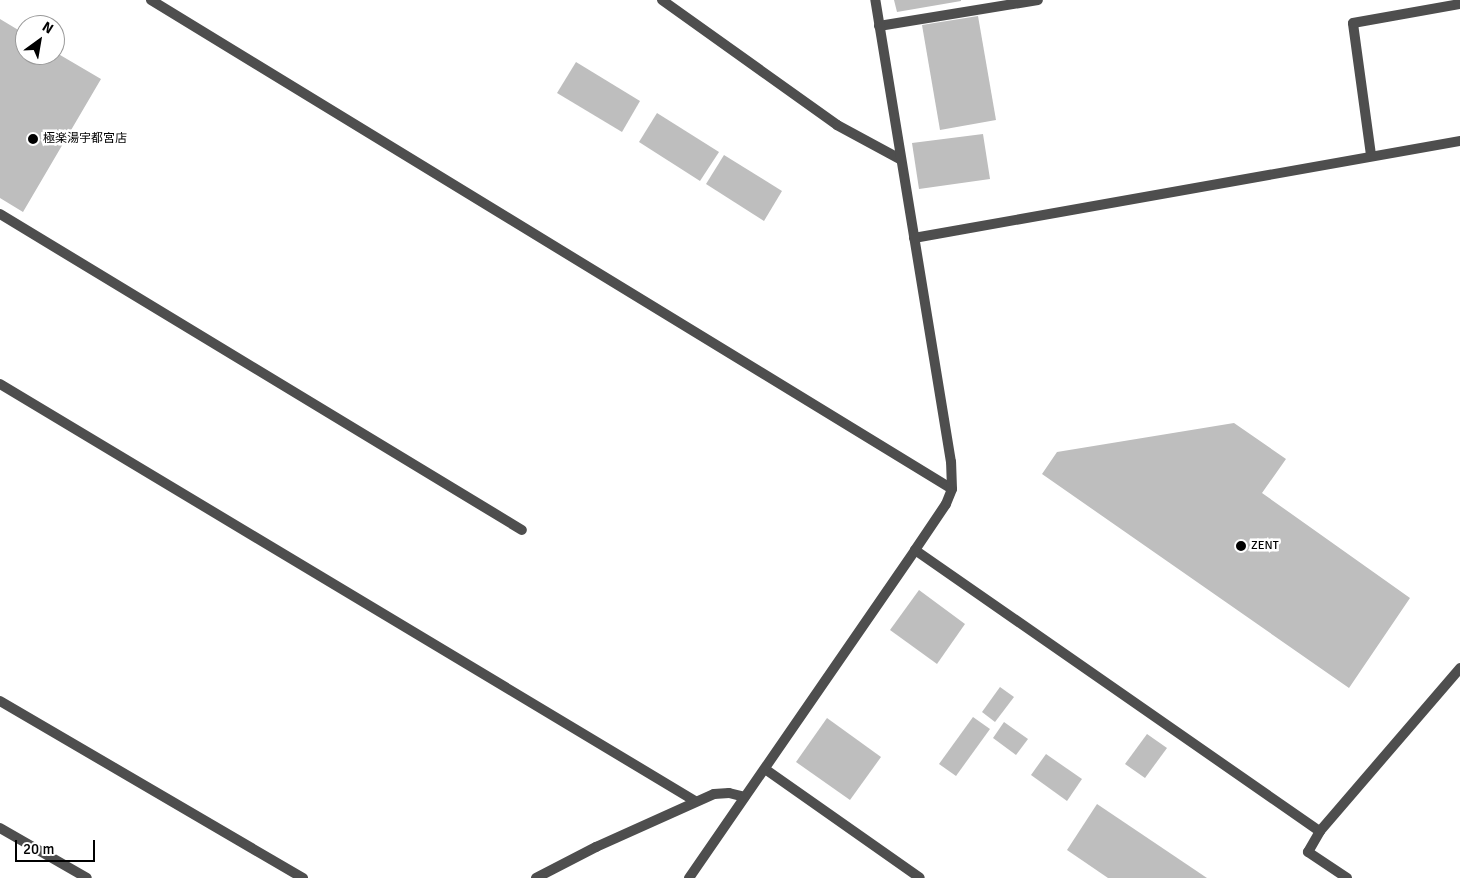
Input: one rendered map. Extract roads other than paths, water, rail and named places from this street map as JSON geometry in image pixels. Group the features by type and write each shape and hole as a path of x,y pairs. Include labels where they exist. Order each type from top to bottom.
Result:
{"street":[{"path":"151,0 952,489"},
{"path":"662,0 837,125 900,159"},
{"path":"689,878 915,550 946,504 952,489 951,462 874,0"},
{"path":"879,26 1038,0"},
{"path":"1372,155 1353,23 1460,4"},
{"path":"914,238 1372,155 1460,142"},
{"path":"0,214 522,530"},
{"path":"0,384 695,801"},
{"path":"915,550 1320,831"},
{"path":"1347,878 1308,852 1320,831 1460,668"},
{"path":"0,701 303,878"},
{"path":"765,769 920,878"},
{"path":"536,878 596,846 695,801 714,794 729,792 745,797"},
{"path":"0,828 88,878"}],"place":[{"name":"極楽湯宇都宮店","path":"33,139"},
{"name":"ZENT","path":"1241,546"}]}
